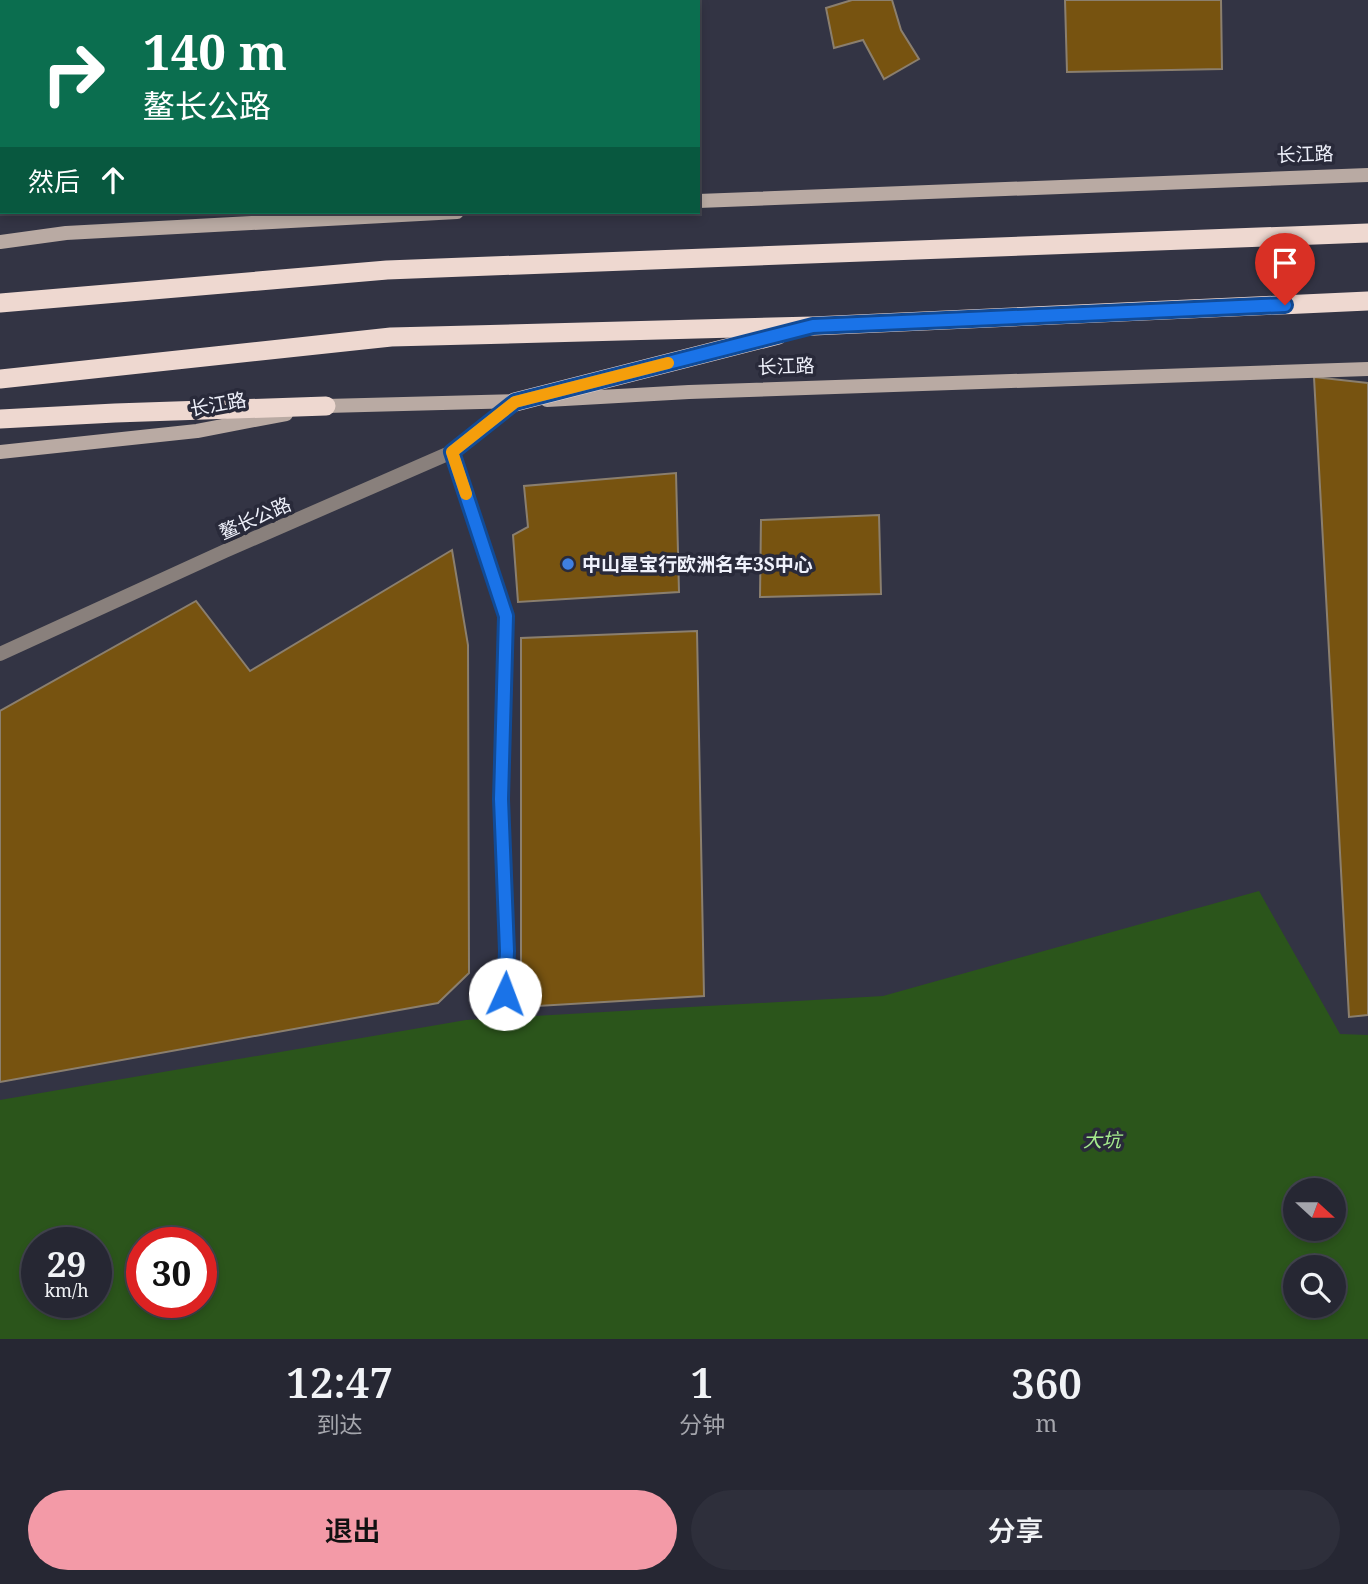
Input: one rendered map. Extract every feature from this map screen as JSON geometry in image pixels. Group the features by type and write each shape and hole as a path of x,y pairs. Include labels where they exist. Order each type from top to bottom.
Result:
{"highway":[{"path":"0,303 387,270 1368,233"},
{"name":"长江路","path":"0,379 391,337 813,326 1368,301"},
{"path":"515,402 813,326"},
{"path":"0,419 326,406"}],"main road":[{"name":"长江路","path":"700,201 1368,175"},
{"path":"0,242 66,233 420,214"},
{"name":"长江路","path":"0,452 197,431 326,406 515,402 689,392 1368,369"}],"street":[{"name":"鳌长公路","path":"0,654 225,551 452,452 515,402"},
{"path":"452,452 506,616 501,799 507,951 505,994"}],"green space":[{"name":"大坑","path":"1259,891 1340,1034 1368,1035 1368,1339 0,1339 0,1100 466,1020 883,996"}],"building":[{"path":"852,0 892,0 901,30 919,59 884,79 863,40 834,48 826,8"},
{"path":"1065,0 1221,0 1222,69 1067,72"},
{"path":"1314,377 1368,383 1368,1015 1349,1017"},
{"path":"676,473 679,592 518,602 513,535 528,527 524,486"},
{"path":"879,515 881,594 760,597 761,520"},
{"path":"452,550 468,645 469,973 438,1003 0,1082 0,711 196,601 250,671"},
{"path":"697,631 704,996 521,1007 521,638"}],"slow traffic":[{"path":"466,494 452,452 515,402 668,363"}],"place":[{"name":"中山星宝行欧洲名车3S中心","path":"568,564"}],"route":[{"path":"505,994 507,951 501,799 506,616 452,452 515,402 813,326 1285,305"}]}
